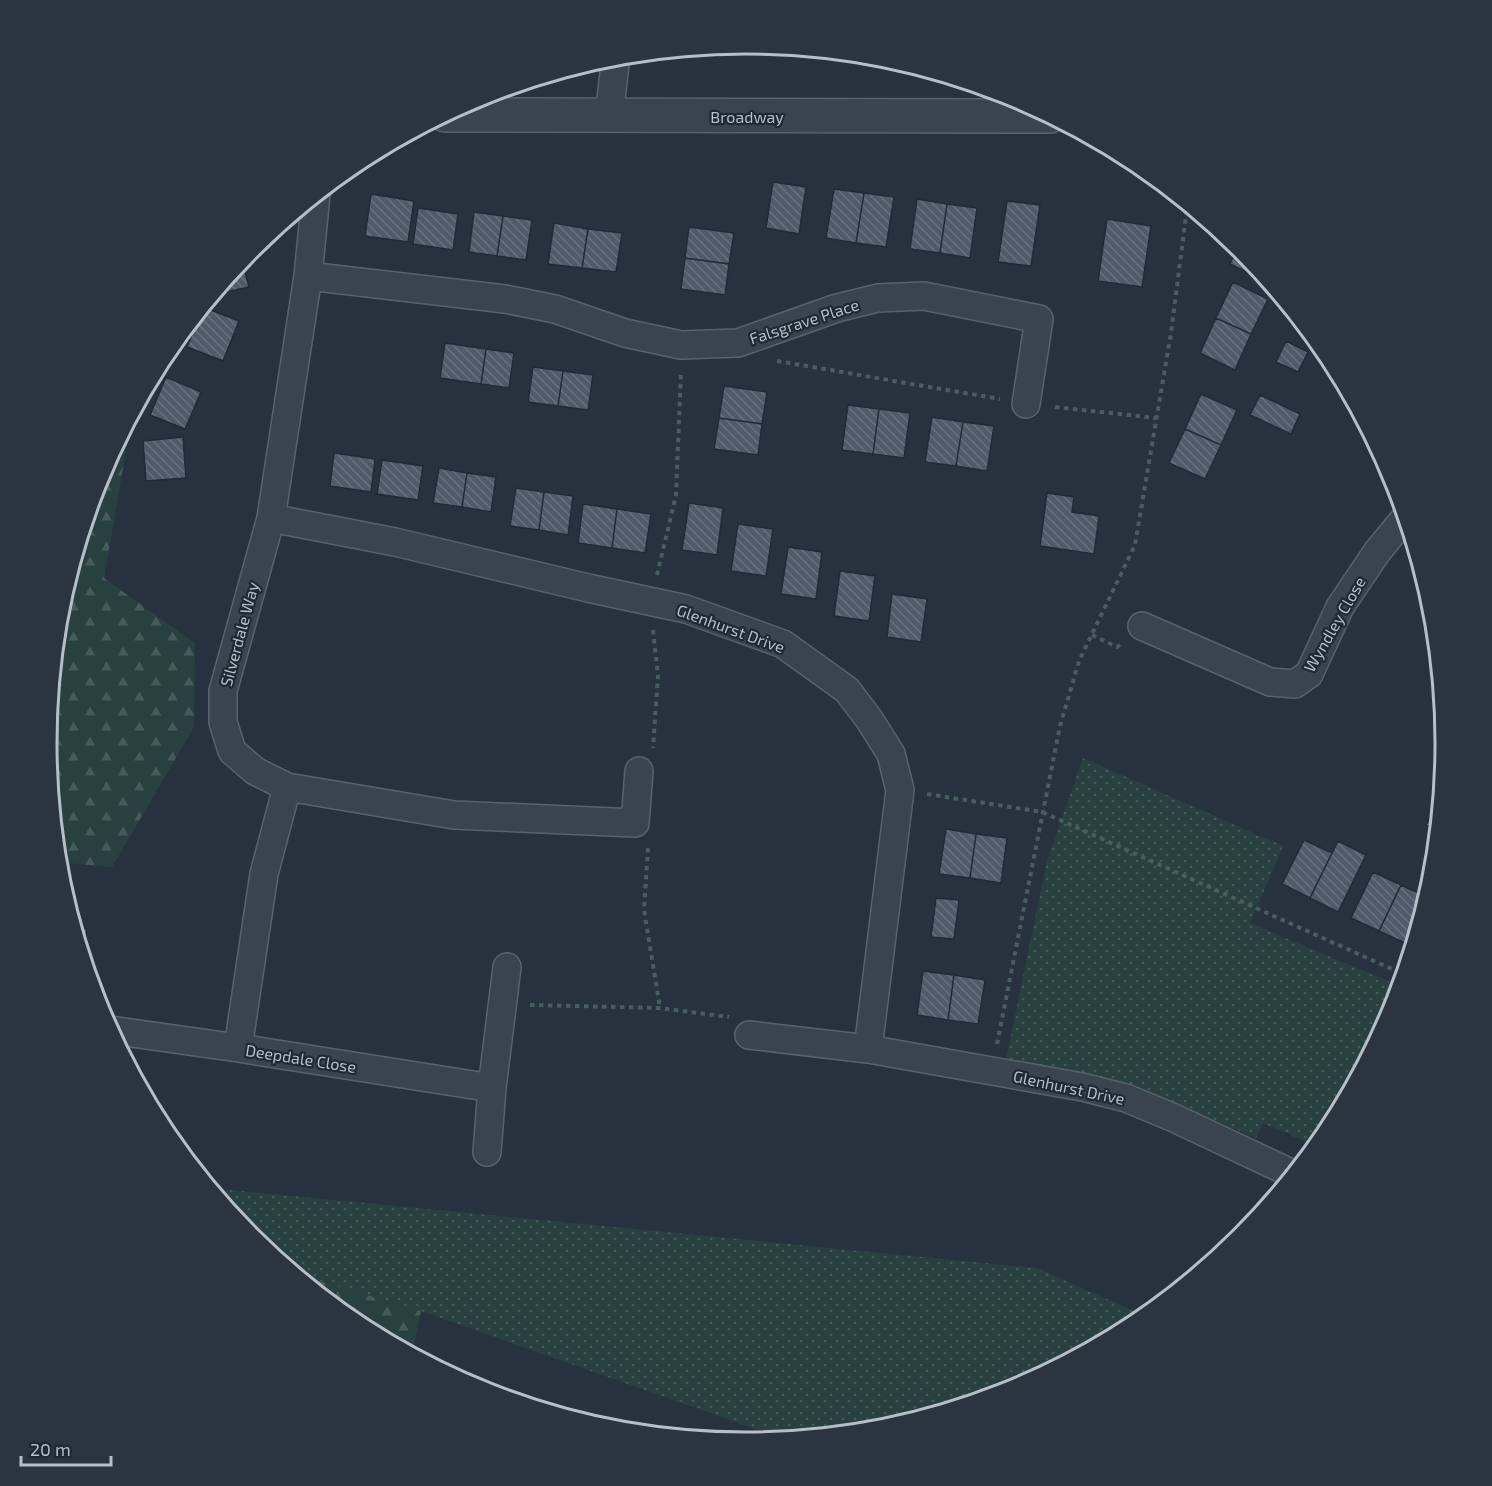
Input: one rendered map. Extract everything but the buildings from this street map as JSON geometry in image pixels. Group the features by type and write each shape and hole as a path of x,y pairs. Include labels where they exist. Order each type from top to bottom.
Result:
{"street":[{"path":"609,116 615,67"},
{"name":"Broadway","path":"462,115 1032,116"},
{"name":"Silverdale Way","path":"315,206 308,276 271,518 223,691 223,722 232,751 255,771 287,787 454,815 635,824 639,771"},
{"name":"Falsgrave Place","path":"308,276 505,299 555,309 625,333 681,345 738,344 837,308 878,298 924,296 1039,319 1026,404"},
{"name":"Glenhurst Drive","path":"271,518 395,542 686,609 783,644 847,690 891,754 900,790 868,1049"},
{"name":"Wyndley Close","path":"1142,626 1270,682 1295,684 1309,674 1340,607 1377,552 1399,525"},
{"path":"238,1048 264,874 287,787"},
{"path":"487,1152 492,1088 507,967"},
{"name":"Deepdale Close","path":"120,1031 492,1088"},
{"name":"Glenhurst Drive","path":"749,1035 868,1049 1082,1087 1126,1098 1286,1171"}],"path":[{"path":"992,1071 1060,726 1079,661 1135,545 1171,333 1186,214"},
{"path":"650,601 676,495 681,345"},
{"path":"773,360 1026,404 1156,418"},
{"path":"900,790 1042,812 1396,971"},
{"path":"502,1005 660,1008 749,1020 749,1035"}],"green space":[{"path":"128,437 104,578 195,643 194,727 112,867 68,863 58,788 58,698 70,609 80,565 109,479"},
{"path":"1083,758 1283,846 1250,923 1392,982 1383,1007 1343,1088 1307,1142 1263,1123 1256,1138 1122,1082 1005,1064 1047,861"},
{"path":"221,1189 1037,1268 1135,1312 1090,1340 1010,1380 924,1409 836,1426 763,1432 421,1311 314,1279 259,1230"},
{"path":"314,1279 421,1311 414,1347 363,1316"}]}
